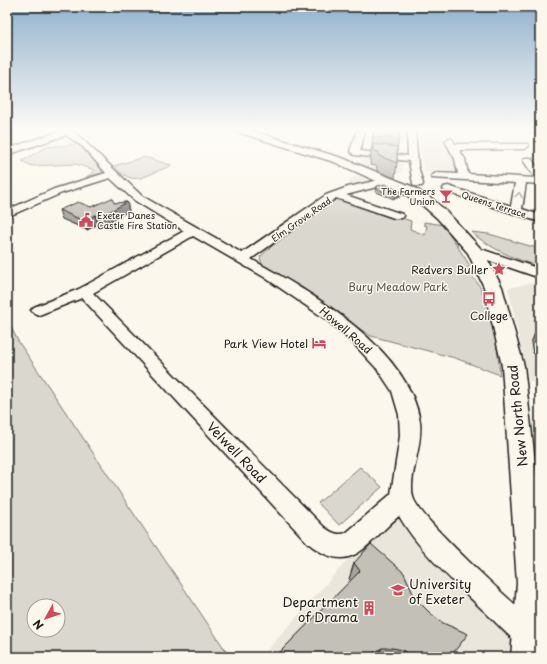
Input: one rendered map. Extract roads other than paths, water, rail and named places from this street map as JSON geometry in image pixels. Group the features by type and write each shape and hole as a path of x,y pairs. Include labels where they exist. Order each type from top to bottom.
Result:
{"main road":[{"name":"New North Road","path":"343,162 371,173 413,183 475,251 493,287 512,366 533,583 533,645"}],"street":[{"name":"Howell Road","path":"101,162 130,192 192,232 242,260 321,308 361,341 378,359 400,388 408,408 410,441 402,487 402,499"},
{"path":"413,183 414,162"},
{"path":"460,162 463,177 540,180"},
{"path":"529,162 540,180"},
{"path":"7,214 58,190 112,174"},
{"name":"Elm Grove Road","path":"242,260 323,201 337,194 352,189 376,185 413,183 445,185 463,177"},
{"path":"516,211 521,180"},
{"name":"Queens Terrace","path":"448,189 540,218"},
{"path":"337,194 398,216"},
{"path":"39,310 84,292 192,232"},
{"path":"475,251 540,274"},
{"name":"Velwell Road","path":"84,292 316,535 325,542 341,547 353,543 383,514 402,499"},
{"path":"402,499 414,521 430,539 533,645"}],"place":[{"name":"The Farmers Union","path":"446,196"},
{"name":"Exeter Danes Castle Fire Station","path":"86,220"},
{"name":"Redvers Buller","path":"499,269"},
{"name":"College","path":"489,299"},
{"name":"Park View Hotel","path":"319,343"},
{"name":"University of Exeter","path":"398,590"},
{"name":"Department of Drama","path":"369,608"}],"park label":[{"name":"Bury Meadow Park","path":"398,286"}]}
